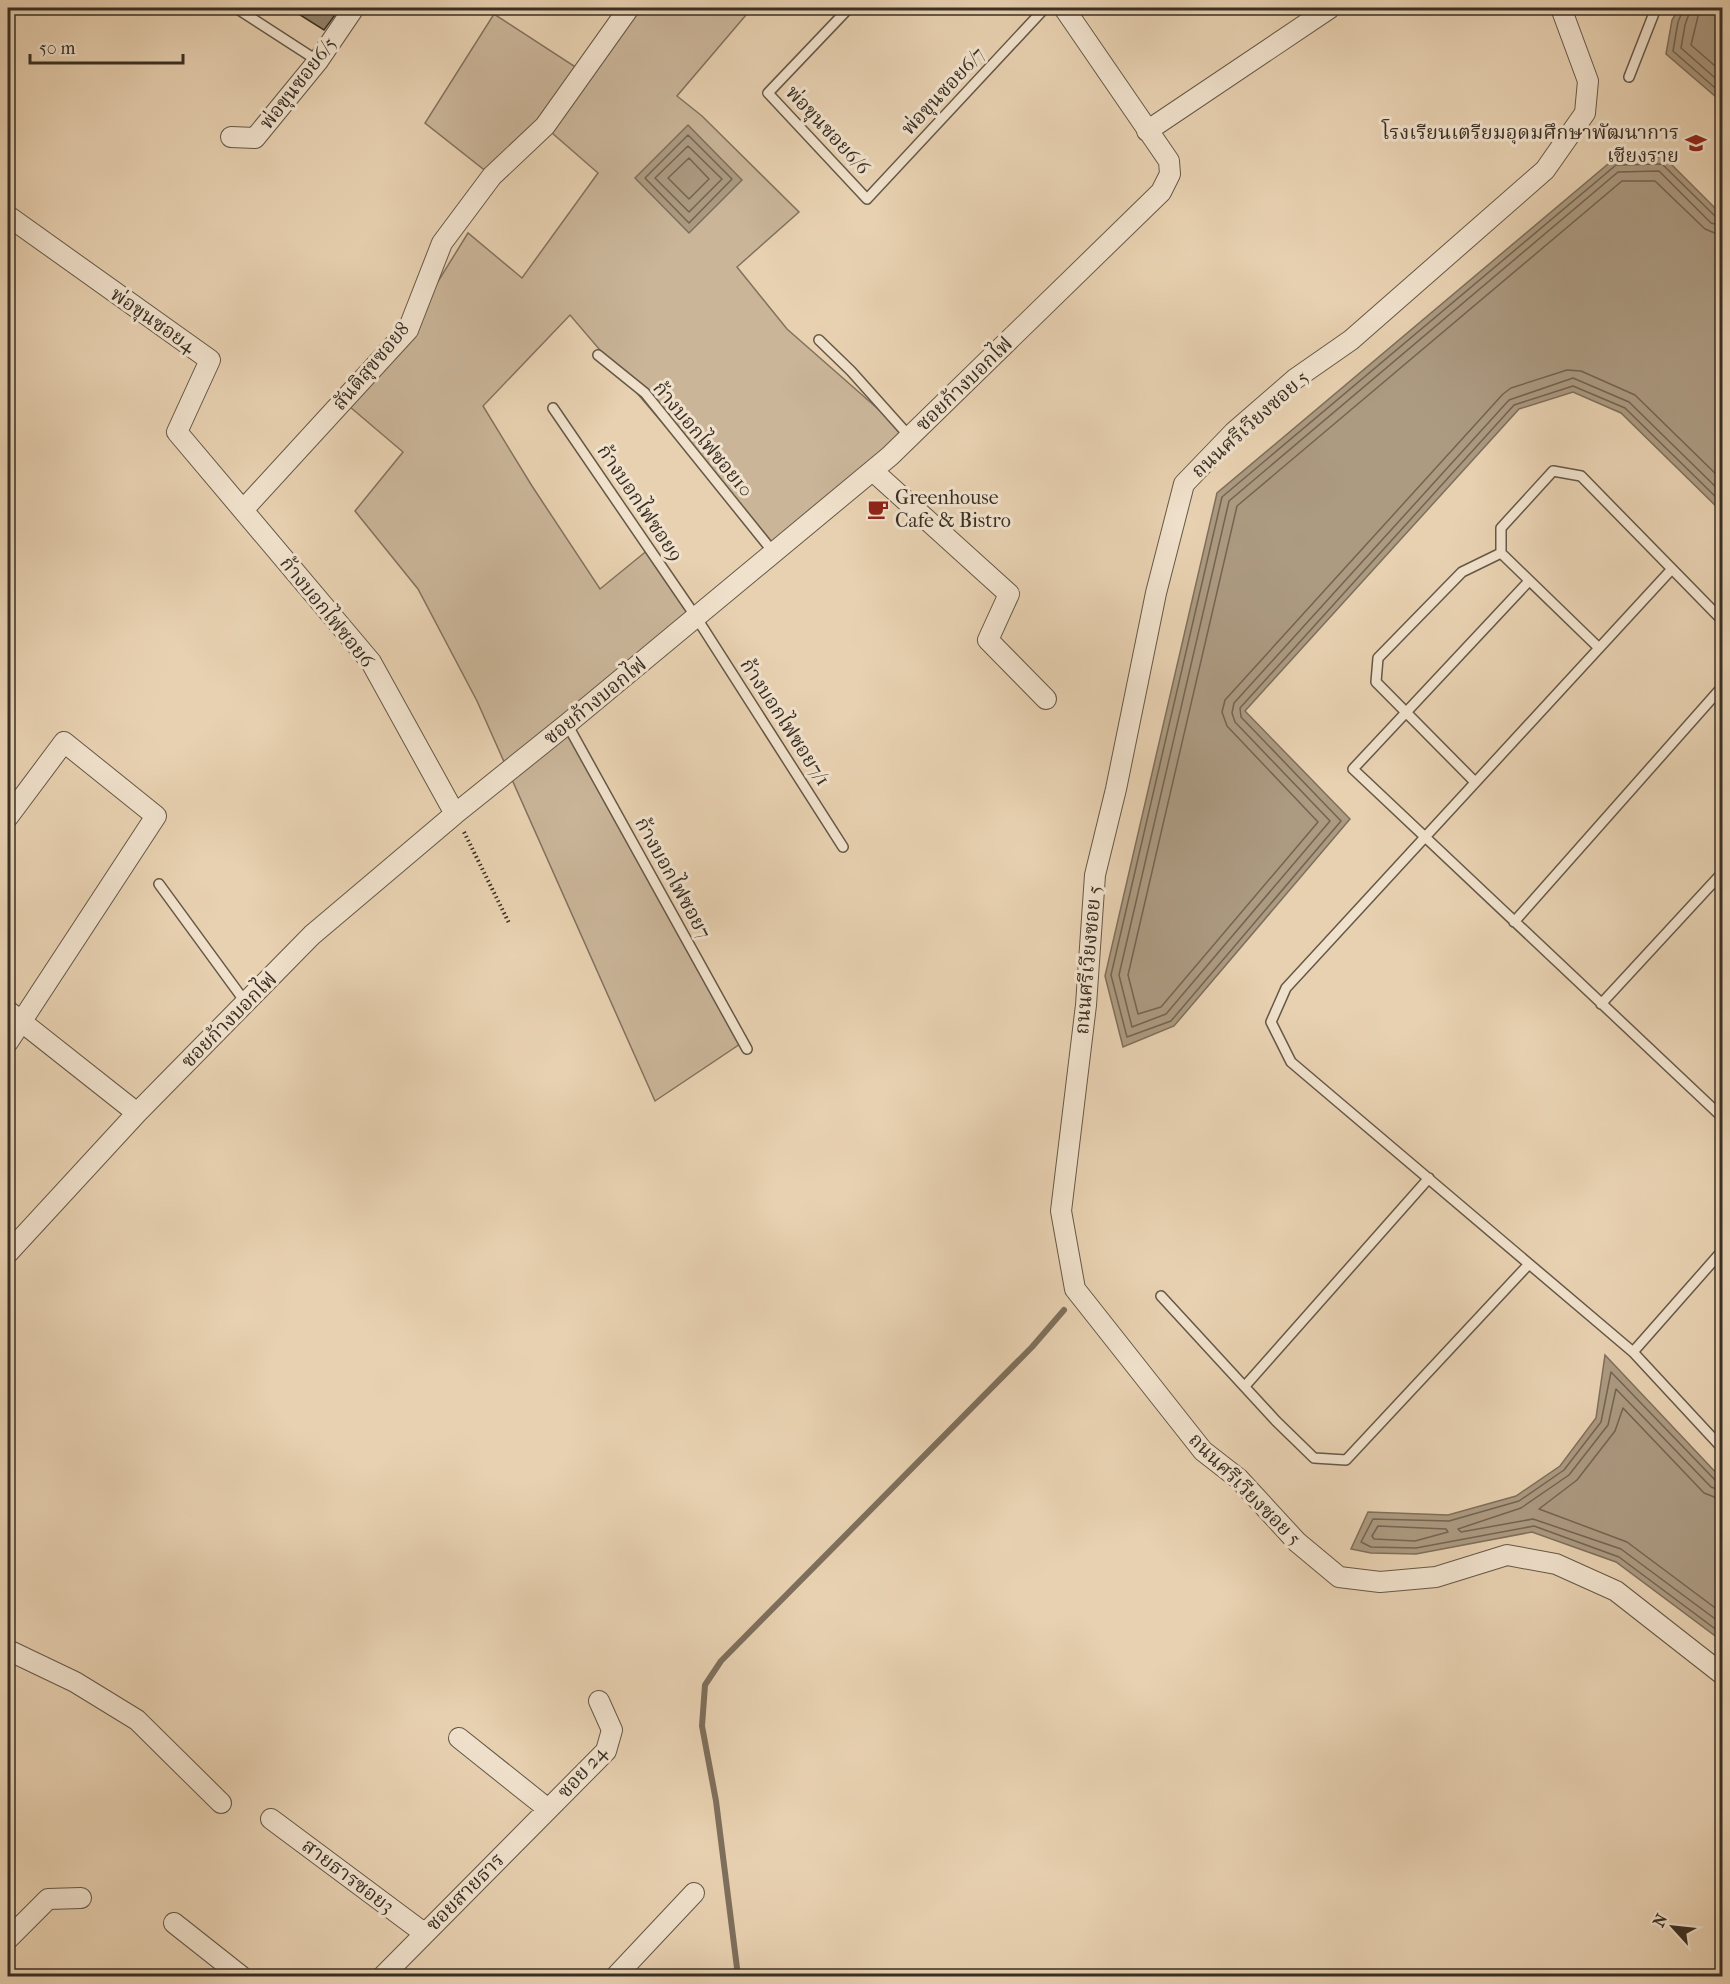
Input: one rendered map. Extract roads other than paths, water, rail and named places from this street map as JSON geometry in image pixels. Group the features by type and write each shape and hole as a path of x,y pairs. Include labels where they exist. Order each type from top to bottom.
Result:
{"street":[{"name":"พ่อขุนซอย6/5","path":"231,137 255,138 318,61 354,8"},
{"name":"สันติสุขซอย8","path":"243,510 408,330 442,243 492,176 544,126 629,8"},
{"path":"1066,8 1147,131 1330,8"},
{"name":"ถนนศรีเวียงซอย 5","path":"1561,8 1588,81 1585,113 1545,170 1351,340 1295,379 1234,432 1184,484 1153,605 1116,789 1095,875 1086,1005 1061,1211 1075,1289 1203,1451 1239,1479 1297,1542 1339,1577 1380,1582 1436,1576 1507,1556 1556,1564 1616,1591 1722,1674"},
{"name":"ซอยก้างบอกไฟ","path":"8,1253 137,1113 312,935 455,814 873,471 1161,192 1170,174 1169,161 1147,131"},
{"name":"พ่อขุนซอย4","path":"8,216 210,360 177,432 243,510"},
{"path":"873,471 1009,594 988,640 1046,699"},
{"name":"ก้างบอกไฟซอย6","path":"243,510 371,662 455,814"},
{"path":"8,817 64,742 156,816 15,1016 8,1042"},
{"path":"15,1016 137,1113"},
{"path":"8,1650 75,1682 137,1720 221,1803"},
{"name":"ซอย 24","path":"548,1809 606,1750 612,1730 599,1701"},
{"path":"459,1738 548,1809"},
{"name":"ซอยสายธาร","path":"383,1977 548,1809"},
{"name":"สายธารซอย3","path":"272,1819 424,1933"},
{"path":"616,1977 694,1893"},
{"path":"8,1939 48,1899 81,1898"},
{"path":"174,1923 241,1977"}],"lane":[{"path":"236,8 318,61"},
{"name":"พ่อขุนซอย6/6","path":"849,8 768,93 867,199"},
{"name":"พ่อขุนซอย6/7","path":"867,199 1045,8"},
{"path":"1629,77 1656,8"},
{"path":"819,340 851,371 910,437"},
{"name":"ก้างบอกไฟซอย10","path":"598,355 645,393 774,553"},
{"name":"ก้างบอกไฟซอย9","path":"553,408 696,617"},
{"path":"1599,648 1501,553 1501,528 1553,471 1581,476 1722,620"},
{"path":"1475,782 1405,714 1376,682 1378,658 1462,572 1501,553"},
{"path":"1671,570 1286,988 1271,1022 1292,1062 1633,1352 1722,1448"},
{"path":"1530,581 1353,769 1722,1117"},
{"name":"ก้างบอกไฟซอย7/1","path":"696,617 843,847"},
{"path":"1514,922 1722,687"},
{"name":"ก้างบอกไฟซอย7","path":"567,724 747,1049"},
{"path":"1601,1004 1722,873"},
{"path":"159,884 246,1003"},
{"path":"1245,1386 1429,1178"},
{"path":"1633,1352 1722,1251"},
{"path":"1161,1296 1276,1421 1314,1458 1346,1460 1529,1264"}],"water":[{"path":"1679,8 1722,8 1722,102 1666,54 1672,20"},
{"path":"688,125 742,180 689,233 635,178"},
{"path":"1664,157 1722,215 1722,512 1621,413 1573,392 1519,409 1245,711 1350,819 1174,1026 1123,1047 1105,976 1217,493 1614,159"},
{"path":"1605,1355 1722,1479 1722,1641 1616,1562 1532,1532 1416,1554 1371,1553 1351,1549 1368,1512 1448,1515 1516,1496 1560,1466 1596,1418"}],"waterway":[{"path":"738,1976 716,1801 702,1726 705,1685 721,1661 1032,1347 1064,1310"}],"place":[{"name":"โรงเรียนเตรียมอุดมศึกษาพัฒนาการ เชียงราย","path":"1696,143"},
{"name":"Greenhouse Cafe & Bistro","path":"878,509"}]}
